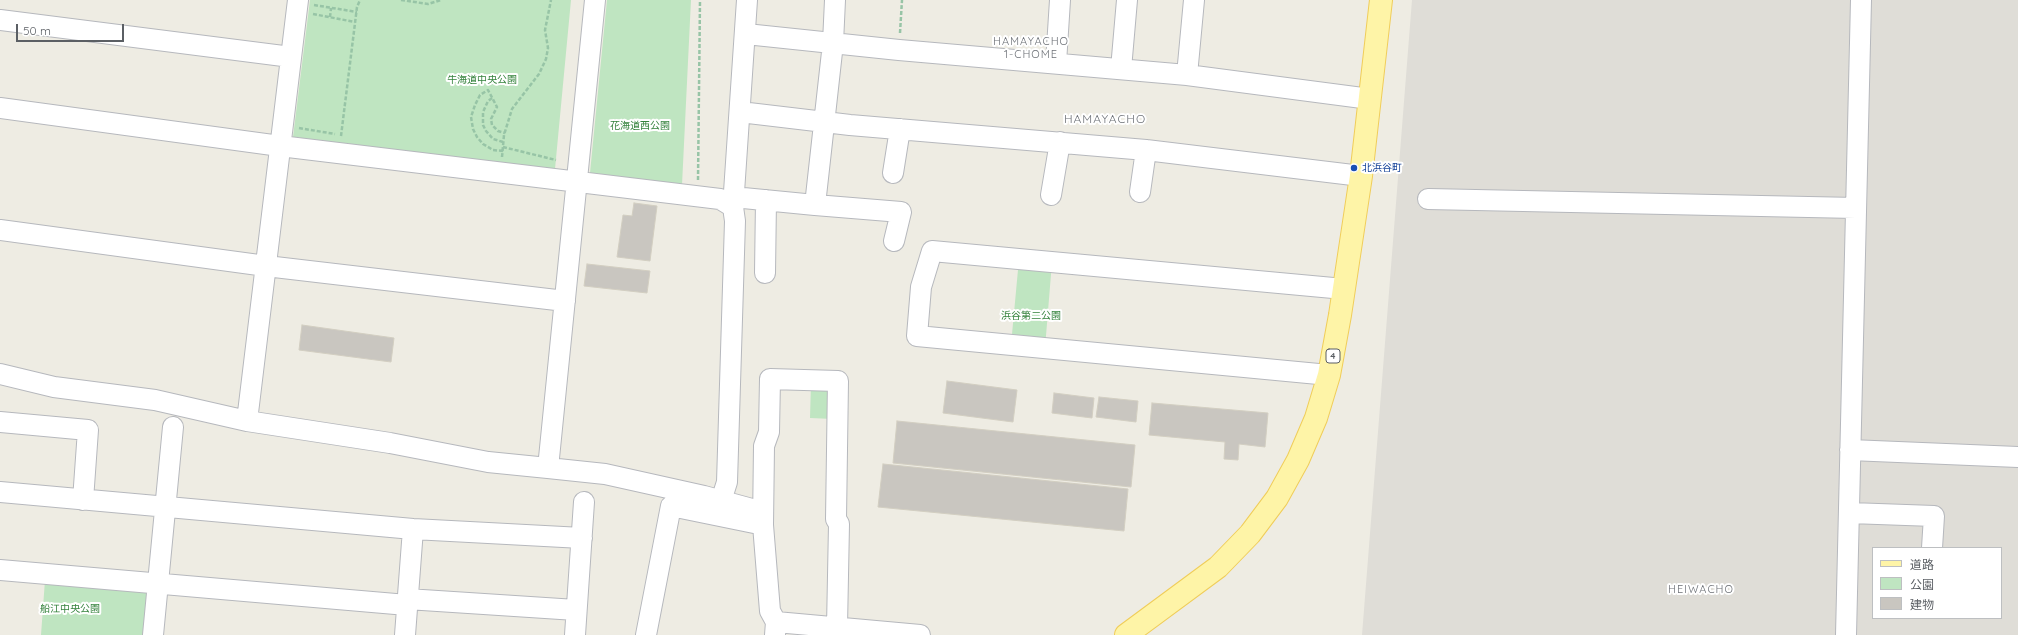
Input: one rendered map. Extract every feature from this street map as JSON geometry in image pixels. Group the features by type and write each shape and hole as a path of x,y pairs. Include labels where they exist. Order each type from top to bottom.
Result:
{"main road":[{"name":"4","path":"1126,635 1218,567 1250,534 1278,498 1298,460 1316,418 1329,375 1344,289 1361,176 1382,0"}],"street":[{"path":"548,468 595,0"},
{"path":"721,501 727,482 735,221 733,202 746,34 747,0"},
{"path":"815,205 833,43 835,0"},
{"path":"1056,63 1060,0"},
{"path":"1121,69 1127,0"},
{"path":"1186,75 1194,0"},
{"path":"1846,635 1861,0"},
{"path":"247,421 291,57 305,6"},
{"path":"0,20 291,57"},
{"path":"746,34 899,50 1186,75 1370,99"},
{"path":"0,108 280,146 733,202 766,200 900,212 894,241"},
{"path":"740,112 825,122 1146,150 1361,176"},
{"path":"893,173 900,129"},
{"path":"1051,195 1060,142"},
{"path":"1140,192 1146,150"},
{"path":"1428,199 1856,208"},
{"path":"765,273 766,200"},
{"path":"0,230 266,266 565,301"},
{"path":"1329,375 917,336 921,286 932,251 1344,289"},
{"path":"0,374 54,387 155,400 247,421 390,443 488,462 605,474 721,501 763,519"},
{"path":"837,627 839,524 836,519 838,380 770,379 768,432 764,446 763,519 770,611 776,628 837,627 920,635"},
{"path":"0,422 88,430 83,500"},
{"path":"153,635 173,427"},
{"path":"1850,450 2018,457"},
{"path":"0,492 413,529 582,538"},
{"path":"575,635 584,502"},
{"path":"646,635 671,506 763,519"},
{"path":"1850,513 1934,516 1932,547"},
{"path":"405,635 413,529"},
{"path":"0,570 157,584 407,602 576,610"}],"path":[{"path":"340,143 355,22 360,0"},
{"path":"401,0 428,4 441,0"},
{"path":"502,163 503,142 512,109 539,74 546,60 548,48 545,30 551,0"},
{"path":"697,197 700,0"},
{"path":"899,50 902,0"},
{"path":"305,6 357,12"},
{"path":"305,6 330,17 355,22"},
{"path":"330,17 331,8"},
{"path":"505,133 498,131 492,125 491,118 497,107 488,90 480,96 471,117 477,137 483,144 493,150 503,149 556,160"},
{"path":"492,98 488,101 484,112 483,125 494,139 503,142"}],"shaded area":[{"path":"1412,0 2018,0 2018,635 1362,635"}],"green space":[{"name":"牛海道中央公園","path":"310,0 571,0 555,169 293,137"},
{"name":"花海道西公園","path":"607,0 691,0 682,185 590,173"},
{"name":"浜谷第二公園","path":"1019,259 1052,262 1045,348 1011,345"},
{"path":"811,383 834,384 833,419 810,418"},
{"name":"船江中央公園","path":"45,580 146,589 151,595 148,635 41,635"}],"building":[{"path":"634,203 657,206 650,261 617,257 623,215 632,216"},
{"path":"587,264 650,271 647,293 584,286"},
{"path":"302,325 394,338 391,362 299,350"},
{"path":"947,381 1017,390 1013,422 943,413"},
{"path":"1054,393 1094,398 1092,418 1052,413"},
{"path":"1099,397 1138,401 1136,422 1096,417"},
{"path":"1152,403 1268,413 1265,447 1239,444 1238,460 1224,459 1225,442 1149,435"},
{"path":"897,421 1135,445 1131,487 893,463"},
{"path":"883,464 1128,489 1124,531 878,507"}],"place":[{"name":"北浜谷町","path":"1354,168"}],"district":[{"name":"HAMAYACHO 1-CHOME","path":"1031,48"},
{"name":"HAMAYACHO","path":"1105,119"},
{"name":"HEIWACHO","path":"1701,590"}]}
